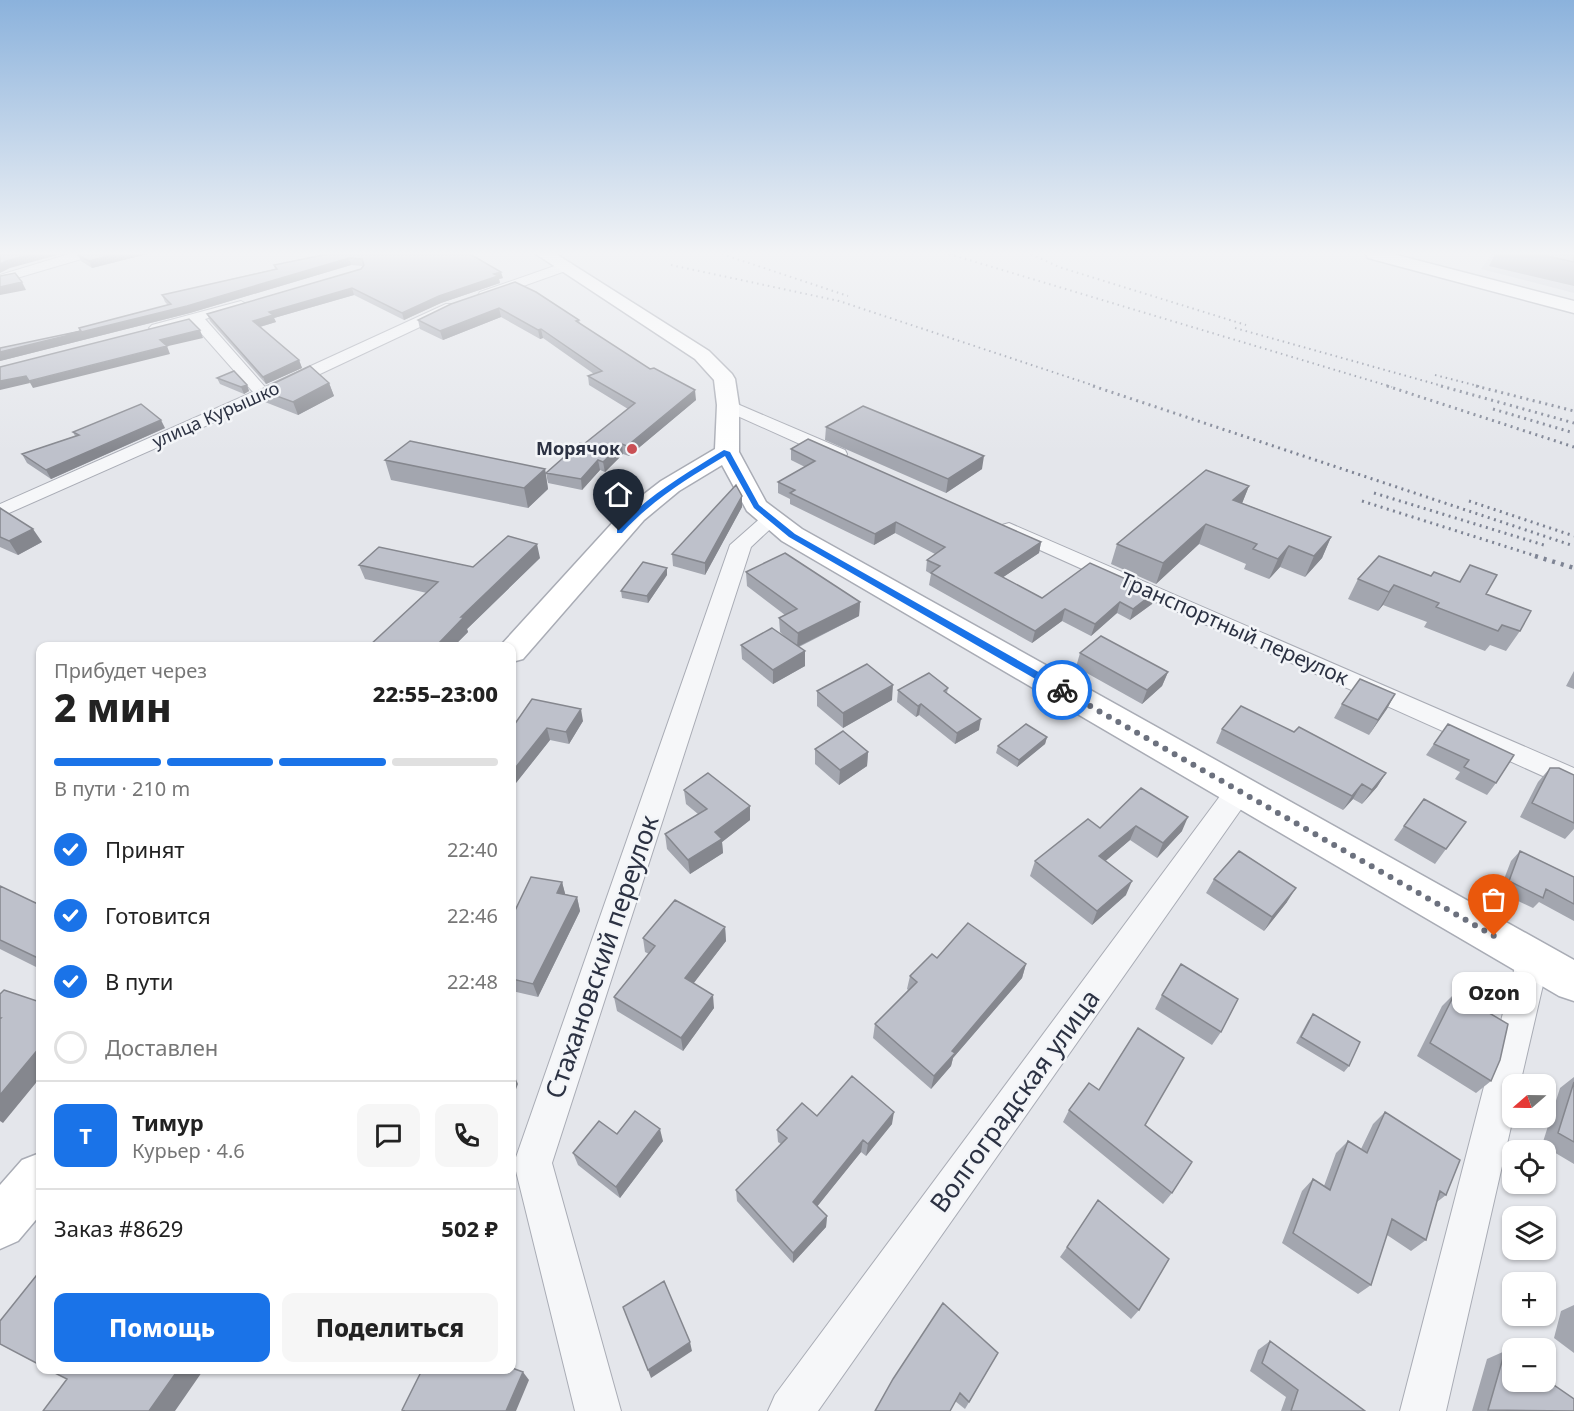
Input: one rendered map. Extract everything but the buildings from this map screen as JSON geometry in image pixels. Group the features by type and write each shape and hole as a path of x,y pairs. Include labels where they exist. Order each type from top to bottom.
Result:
{"main road":[{"path":"648,320 702,355 724,379 729,405 727,452 756,506 792,535 1574,982"},
{"path":"516,648 635,514 670,486 727,452"},
{"path":"0,1223 36,1182"}],"street":[{"path":"138,333 189,320"},
{"path":"198,320 263,394"},
{"name":"улица Курышко","path":"0,511 263,394 422,320"},
{"path":"729,405 859,463"},
{"name":"Стахановский переулок","path":"598,1411 533,1163 741,544 771,519"},
{"name":"Транспортный переулок","path":"989,521 1574,780"},
{"name":"Волгоградская улица","path":"791,1411 1239,791"},
{"path":"1423,1411 1533,959"}],"railway":[{"path":"896,320 1098,387"},
{"path":"1168,320 1392,387"},
{"path":"1229,320 1246,325"},
{"path":"1235,328 1446,387"},
{"path":"1435,375 1482,387"},
{"path":"1093,386 1574,546"},
{"path":"1387,386 1574,447"},
{"path":"1441,386 1574,423"},
{"path":"1476,386 1574,411"},
{"path":"1493,409 1574,433"},
{"path":"1374,493 1547,546"},
{"path":"1362,501 1539,557"},
{"path":"1469,501 1574,536"},
{"path":"1535,556 1574,568"}],"way so far":[{"path":"1062,690 1494,936"}],"place":[{"name":"Морячок","path":"632,449"},
{"name":"Ozon","path":"1494,936"}],"route":[{"path":"619,531 635,514 670,486 727,452 756,506 792,535 1062,690"}]}
